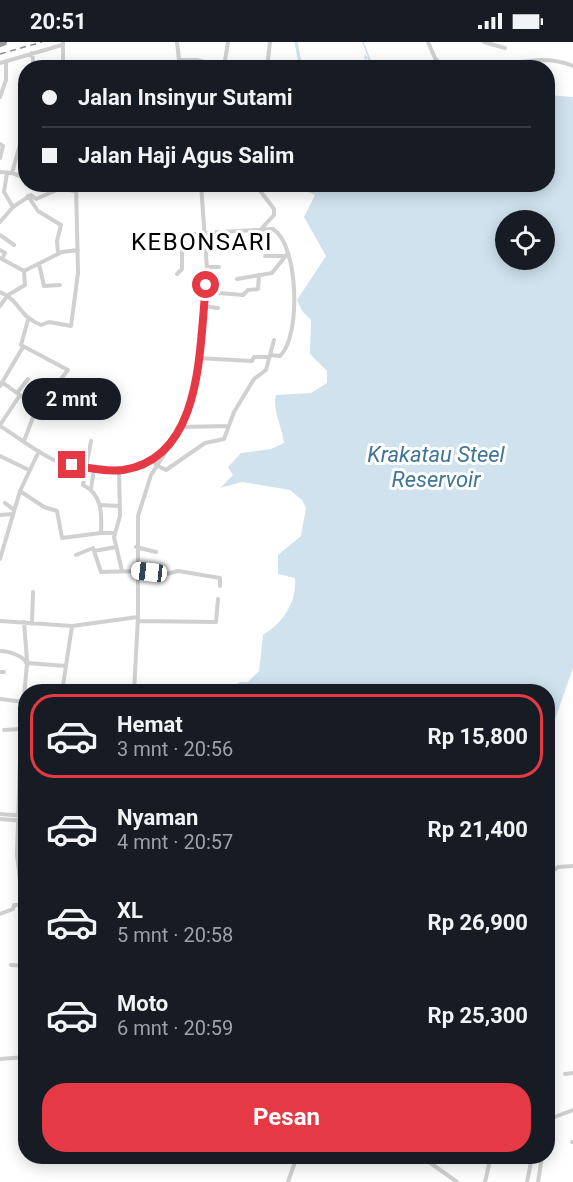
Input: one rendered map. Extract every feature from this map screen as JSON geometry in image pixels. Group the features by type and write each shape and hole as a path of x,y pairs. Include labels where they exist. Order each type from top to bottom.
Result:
{"street":[{"path":"177,42 179,60 197,60"},
{"path":"225,60 228,42"},
{"path":"268,60 270,42"},
{"path":"428,42 437,60"},
{"path":"484,42 505,48"},
{"path":"0,63 62,43 63,60"},
{"path":"32,53 33,60"},
{"path":"530,60 559,60 573,66"},
{"path":"0,97 6,80 6,61"},
{"path":"0,144 3,146 0,158"},
{"path":"13,207 2,193 18,150"},
{"path":"0,172 18,176"},
{"path":"0,222 13,207 28,196 32,195 36,199 52,192"},
{"path":"0,292 8,295 28,320 41,325 49,322 71,326 78,281 76,192"},
{"path":"134,684 138,619 136,547 138,516 156,465 182,427 192,399 207,267 202,192"},
{"path":"261,192 274,209 274,214 262,228"},
{"path":"28,196 38,212 61,226 57,241 58,254"},
{"path":"177,274 182,269 182,239 187,234 262,228 277,232 285,240 292,266 294,317 285,351 280,356 254,357 252,361 197,358"},
{"path":"0,235 14,245"},
{"path":"0,250 5,253 1,258 24,271"},
{"path":"24,271 58,254 78,250"},
{"path":"265,256 287,254"},
{"path":"237,279 276,271 287,254"},
{"path":"39,264 44,286 60,285"},
{"path":"207,267 219,267"},
{"path":"0,306 8,295 26,285 24,271"},
{"path":"206,285 215,285 219,293 225,295 243,295 248,290 258,289 259,275"},
{"path":"203,306 218,308"},
{"path":"28,320 21,344 23,346 1,384 19,394 37,409"},
{"path":"154,459 156,465 164,470 168,469 205,443 223,440 234,411 254,380 266,370 274,340"},
{"path":"23,346 68,370 37,409 24,441"},
{"path":"28,379 0,425 62,463 86,468 119,470 154,459 166,448"},
{"path":"182,427 229,426"},
{"path":"91,441 83,485 91,489 100,505 101,532"},
{"path":"0,560 20,491 39,451"},
{"path":"0,456 29,470"},
{"path":"91,489 94,468"},
{"path":"119,470 119,519 114,533 122,571"},
{"path":"20,491 44,507 57,510 62,538 101,532 114,533"},
{"path":"5,503 13,512"},
{"path":"100,505 119,506"},
{"path":"0,515 13,512"},
{"path":"76,555 92,548 94,551 116,547"},
{"path":"136,547 156,552"},
{"path":"94,551 100,572 137,571 163,574 178,571 218,577 221,580 220,586"},
{"path":"32,624 33,592"},
{"path":"0,621 72,626 138,619 216,622 218,599"},
{"path":"24,622 27,662 25,684"},
{"path":"63,684 72,626"},
{"path":"0,651 10,652 27,662 66,666"},
{"path":"0,699 18,701"},
{"path":"4,730 18,729"},
{"path":"0,814 18,817"},
{"path":"0,819 18,817"},
{"path":"18,836 18,864"},
{"path":"555,869 558,867 573,866"},
{"path":"0,914 13,909 14,905 18,906"},
{"path":"11,965 18,965"},
{"path":"0,1059 18,1058"},
{"path":"565,1074 573,1073"},
{"path":"555,1116 573,1110"},
{"path":"288,1182 294,1164"},
{"path":"432,1164 457,1182"},
{"path":"484,1182 489,1164"},
{"path":"527,1182 532,1164"},
{"path":"538,1182 540,1164"}],"water":[{"name":"Krakatau Steel Reservoir","path":"555,96 573,97 573,668 555,719 555,684 237,684 248,682 259,671 263,635 277,624 291,603 295,578 278,574 278,555 301,536 306,508 302,500 290,490 242,482 220,488 233,475 228,467 241,453 271,449 284,443 276,412 276,395 311,393 327,383 327,371 310,354 311,320 302,311 297,300 326,256 304,217 315,195 308,192 555,192"}],"waterway":[{"path":"296,42 299,60"},
{"path":"363,42 370,60"},
{"path":"366,60 365,56 369,59"}],"railway":[{"path":"0,54 42,42"}],"district":[{"name":"KEBONSARI","path":"202,242"}],"route":[{"path":"72,465 104,470 123,470 154,459 175,437 187,416 192,399 206,285"}]}
